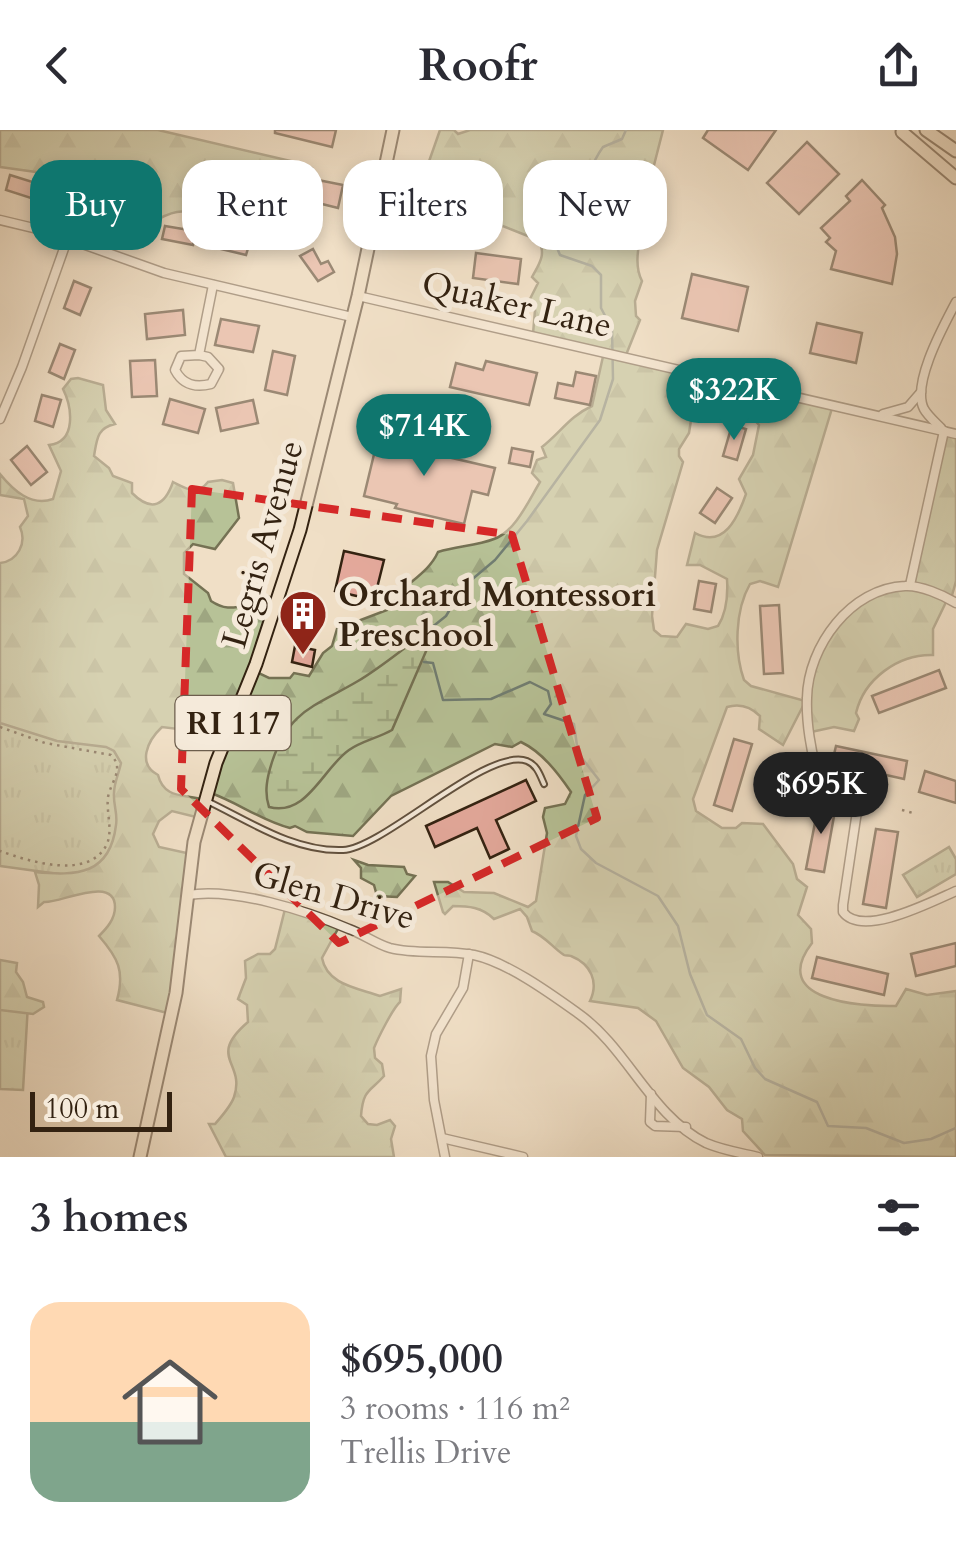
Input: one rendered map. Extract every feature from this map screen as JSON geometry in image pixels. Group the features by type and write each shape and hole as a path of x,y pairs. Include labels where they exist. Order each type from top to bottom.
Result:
{"main road":[{"name":"RI 117","path":"358,296 393,130"},
{"path":"926,130 956,151"},
{"path":"901,131 956,170"},
{"path":"901,131 956,178"},
{"name":"Legris Avenue","path":"140,1157 172,1019 194,842 216,763 287,573 358,296"}],"street":[{"path":"0,220 30,227"},
{"path":"0,419 63,250"},
{"path":"96,250 164,274 352,318"},
{"path":"199,355 213,285"},
{"name":"Quaker Lane","path":"358,296 956,434"},
{"path":"871,414 901,411 921,392 940,334 956,302"},
{"path":"199,355 215,362 219,373 211,384 197,386 182,381 175,370 181,356 199,355"},
{"path":"910,585 944,431 925,411 921,392"},
{"path":"956,603 910,585 889,588 860,602 820,646 806,698 814,761 823,783 860,798 842,912 857,922 876,921 956,892"},
{"name":"Glen Drive","path":"188,895 208,891 231,894 312,914 388,948 469,954 494,961 580,1015 606,1038 652,1094 706,1142 758,1157"},
{"path":"445,1157 434,1100 432,1044 463,988 469,954"},
{"name":"Glen Drive","path":"652,1094 650,1122 656,1126 686,1127"},
{"path":"442,1138 523,1157"}],"lane":[{"path":"206,800 283,838 340,850 362,845 504,761 530,762 544,784"}],"path":[{"path":"0,728 45,744 111,755 117,770 108,800 108,841 93,860 38,864 0,851"},
{"path":"902,810 912,813"}],"highlighted area":[{"path":"192,489 512,535 597,818 339,943 181,789"}],"green space":[{"path":"0,130 158,130 286,160 182,160 182,212 162,218 162,160 30,160 30,171 0,167"},
{"path":"440,130 454,130 458,134 470,130 663,130 655,160 523,160 523,234 503,226 503,160 430,160"},
{"path":"542,250 639,250 642,281 635,301 640,320 626,355 705,376 694,401 689,433 679,449 683,462 657,550 652,616 654,630 661,636 677,637 686,624 708,629 718,626 725,609 727,579 700,565 687,565 695,533 705,537 722,534 734,521 746,494 739,479 753,455 759,425 751,416 732,411 736,383 833,405 778,587 760,581 750,584 741,606 739,657 744,680 751,686 805,701 821,642 870,594 907,584 943,431 956,434 956,581 951,599 933,629 933,655 907,659 875,679 860,701 854,731 834,727 811,732 804,704 783,745 759,729 760,716 753,710 727,707 693,799 696,811 722,828 736,828 742,823 763,824 793,864 797,879 807,887 798,915 811,929 812,943 801,962 801,977 809,988 842,1002 880,1006 896,1006 906,989 927,995 956,991 956,1157 765,1155 743,1131 742,1119 727,1110 709,1087 683,1068 656,1021 638,1008 590,1001 594,987 588,969 532,931 520,909 494,919 464,906 453,906 445,914 434,882 448,882 464,892 494,893 528,907 536,901 547,833 545,808 565,804 571,792 543,757 521,742 512,747 495,744 391,796 353,836 279,825 208,792 224,733 195,719 178,729 162,727 146,752 148,765 170,792 204,800 200,818 172,811 159,821 153,834 159,847 191,854 171,1014 117,1000 118,965 99,936 114,915 113,897 96,891 44,902 38,907 35,872 78,872 99,863 107,854 116,825 114,789 121,763 114,751 106,747 57,741 0,723 0,563 12,559 19,550 20,527 28,516 24,499 0,495 0,474 30,499 53,499 61,471 49,445 64,438 70,423 63,389 71,379 78,378 103,385 106,410 115,424 101,431 94,456 113,476 132,483 132,493 146,503 162,501 173,482 196,490 208,482 233,483 239,518 215,549 193,544 184,553 184,574 208,593 211,601 224,607 246,605 252,593 274,598 252,670 269,678 290,678 294,673 309,676 332,646 337,629 387,610 438,552 487,541 508,530 540,482 532,473 537,460 546,457 542,447 592,406 604,352 533,334 535,310 530,299 538,283 532,277"},
{"path":"421,636 430,642 392,730 349,750 294,805 269,807 267,785 272,762 295,720 374,671"},
{"path":"0,679 142,718 110,881 0,866"},
{"path":"949,847 956,859 956,874 917,897 903,875"},
{"path":"354,860 368,865 404,867 407,874 415,876 397,897 377,896 374,885 361,878 361,868"},
{"path":"285,909 340,925 322,958 337,980 380,996 401,989 400,1002 374,1048 384,1076 365,1096 361,1116 368,1124 390,1120 395,1126 391,1139 394,1157 226,1157 209,1124 215,1124 234,1097 235,1076 228,1052 236,1034 248,1022 247,1005 238,999 246,978 245,961 275,949"},
{"path":"0,960 17,963 16,972 27,997 43,1002 44,1007 33,1014 0,1010"},
{"path":"0,1001 28,1004 23,1090 0,1089"}],"building":[{"path":"275,130 336,130 332,147"},
{"path":"708,130 776,130 748,170 703,138"},
{"path":"807,142 839,174 799,214 767,183"},
{"path":"10,175 30,181 30,198 6,190"},
{"path":"862,180 885,205 882,208 895,237 897,254 892,284 831,269 836,251 826,242 830,238 821,228 850,201 846,196"},
{"path":"323,181 343,185 338,208 323,204"},
{"path":"165,226 182,229 182,243 162,239"},
{"path":"314,250 321,264 328,261 334,272 318,281 300,256"},
{"path":"476,253 521,259 518,284 473,278"},
{"path":"692,274 748,287 738,331 682,318"},
{"path":"74,281 91,288 80,315 64,308"},
{"path":"183,310 185,335 147,339 145,314"},
{"path":"221,319 259,326 253,352 215,345"},
{"path":"817,323 862,333 856,363 810,353"},
{"path":"60,344 75,350 64,379 49,372"},
{"path":"273,351 295,356 287,395 265,390"},
{"path":"155,360 157,396 132,397 130,361"},
{"path":"486,361 537,373 529,405 450,387 456,363 483,370"},
{"path":"576,372 596,376 590,405 555,398 558,383 573,386"},
{"path":"42,395 61,400 53,427 35,421"},
{"path":"170,399 205,409 198,433 163,424"},
{"path":"253,400 258,423 221,431 216,408"},
{"path":"382,421 403,425 400,446 495,468 488,495 472,491 464,524 395,508 397,504 364,496"},
{"path":"732,425 746,429 737,460 723,456"},
{"path":"27,446 47,472 31,485 11,460"},
{"path":"512,448 533,452 530,467 509,463"},
{"path":"717,488 732,498 715,523 700,513"},
{"path":"344,551 384,560 374,600 335,591"},
{"path":"699,581 716,584 711,612 694,609"},
{"path":"779,605 783,673 764,674 760,606"},
{"name":"Orchard Montessori Preschool","path":"295,646 315,650 312,667 292,662"},
{"path":"939,670 946,688 879,713 872,696"},
{"path":"734,739 752,744 732,811 714,805"},
{"path":"836,746 907,761 904,779 832,763"},
{"path":"925,771 956,781 956,803 919,792"},
{"path":"526,780 536,801 496,820 509,849 490,858 477,828 435,847 426,826"},
{"path":"819,802 836,805 824,872 806,869"},
{"path":"876,829 898,832 886,908 863,904"},
{"path":"956,943 956,966 916,976 911,954"},
{"path":"817,957 888,974 884,995 812,978"}],"waterway":[{"path":"421,636 446,616 463,587 495,560 600,420 613,379 612,329 601,308 601,275 592,266 560,255 555,243 555,218 574,202 603,147 622,139 626,130"},
{"path":"424,662 433,663 443,700 491,699 530,682 548,691 551,704 544,714 574,724 578,753 599,780 585,795 576,836 581,849 596,863 658,896 678,926 690,974 707,1015 741,1039 765,1079 817,1102 828,1126 866,1128 904,1143 931,1139 956,1128"}],"place":[{"name":"Orchard Montessori Preschool","path":"303,656"}]}
